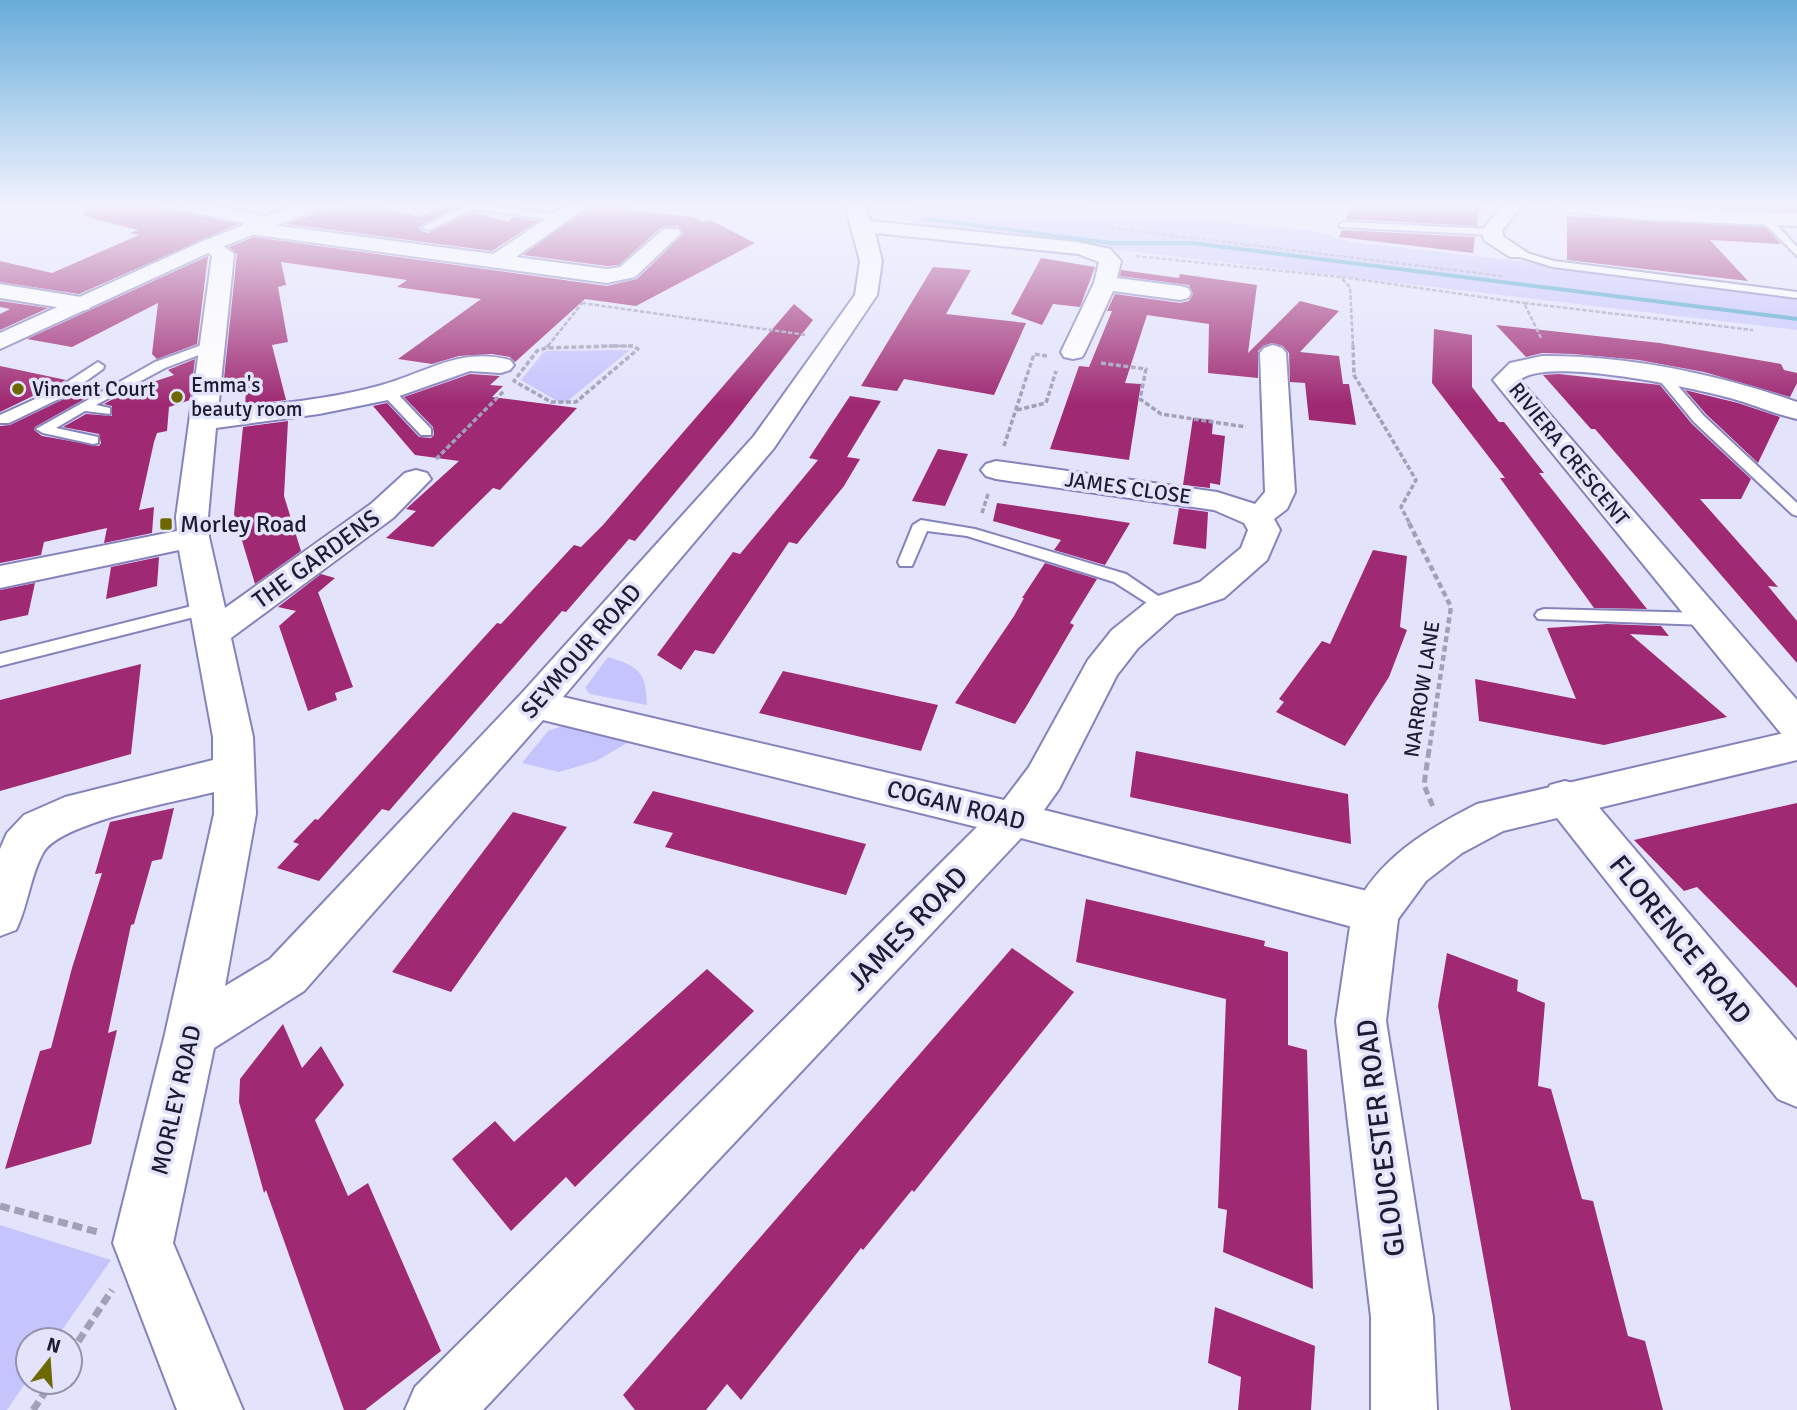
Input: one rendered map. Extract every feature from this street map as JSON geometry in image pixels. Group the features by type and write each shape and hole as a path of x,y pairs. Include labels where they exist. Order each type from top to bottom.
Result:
{"street":[{"path":"0,342 151,272"},
{"name":"MORLEY ROAD","path":"143,1243 191,1034 235,814 233,737 193,537 192,517 221,272"},
{"path":"597,272 617,274 620,272"},
{"name":"SEYMOUR ROAD","path":"191,1034 287,975 535,704 764,442 866,295 871,283 871,272"},
{"path":"1066,355 1105,283 1108,272"},
{"path":"1105,283 1180,293"},
{"path":"0,290 81,304"},
{"path":"1257,517 1276,502 1280,492 1273,353"},
{"path":"205,422 319,406 388,392 468,363 503,378"},
{"name":"RIVIERA CRESCENT","path":"1797,411 1736,392 1610,368 1553,364 1524,366 1511,372 1506,380 1797,726"},
{"name":"JAMES CLOSE","path":"996,470 1217,501 1257,517"},
{"name":"THE GARDENS","path":"210,621 382,511 416,479"},
{"name":"JAMES ROAD","path":"438,1410 1013,819 1044,778 1101,669 1125,639 1164,606 1212,590 1255,553 1264,530 1257,517"},
{"path":"0,577 193,537"},
{"name":"COGAN ROAD","path":"535,704 1013,819 1375,913"},
{"name":"GLOUCESTER ROAD","path":"1404,1410 1402,1317 1361,1021 1375,913 1410,867 1447,840 1492,816 1797,745"},
{"path":"0,916 23,846 39,827 65,814 234,771"},
{"name":"FLORENCE ROAD","path":"1565,797 1791,1066"},
{"path":"143,1243 207,1409"}],"lane":[{"path":"1614,272 1797,295"},
{"path":"93,439 43,429 160,365 213,345"},
{"path":"0,419 4,420 61,393 98,366"},
{"path":"1662,376 1699,419 1797,511"},
{"path":"388,392 426,432"},
{"path":"83,407 105,411"},
{"path":"906,562 921,525 975,533 1120,578 1164,606"},
{"path":"1544,615 1706,619"},
{"path":"0,660 210,621"}],"path":[{"path":"1291,272 1752,330"},
{"path":"1468,272 1510,277"},
{"path":"546,348 633,346 638,349 576,402 567,406 554,405 514,381 537,351 546,348 582,303 617,274"},
{"name":"NARROW LANE","path":"1340,277 1350,287 1354,375 1416,480 1401,507 1451,607 1424,785 1447,840"},
{"path":"582,303 838,338"},
{"path":"1524,303 1553,364"},
{"path":"975,533 1034,354 1066,355"},
{"path":"1016,411 1046,403 1057,372 1034,356"},
{"path":"1096,362 1146,369 1140,398 1161,414 1252,428 1277,429"},
{"path":"416,479 503,378"},
{"path":"0,1206 143,1243 84,1333"}],"shaded area":[{"path":"1305,272 1612,272 1797,297 1797,330"},
{"path":"630,350 566,402 559,402 521,380 547,351"},
{"path":"608,657 639,672 645,685 647,705 590,694 585,688"},
{"path":"562,726 629,742 596,761 559,772 522,763 548,731"},
{"path":"0,1225 111,1260 65,1326 14,1326 14,1396 16,1396 7,1410 0,1410"}],"building":[{"path":"0,272 129,272 79,294 0,282"},
{"path":"174,272 206,272 197,344 157,359 152,354 158,303 72,347 27,339"},
{"path":"235,272 283,272 286,285 278,287 288,342 272,345 286,400 245,405 247,379 223,388"},
{"path":"350,272 505,272 607,286 637,279 644,272 701,272 636,306 585,299 515,362 510,357 492,354 459,356 432,364 398,359 481,299 397,287 407,280"},
{"path":"930,272 970,272 946,314 1026,323 994,395 904,379 897,391 861,386"},
{"path":"1034,272 1093,272 1080,307 1053,304 1042,325 1011,314"},
{"path":"1121,272 1179,278 1180,274 1257,285 1248,353 1300,301 1339,311 1300,352 1339,356 1343,384 1349,384 1356,425 1309,420 1305,383 1290,382 1289,353 1283,346 1272,343 1258,351 1258,378 1208,373 1209,324 1147,315 1125,383 1141,384 1129,460 1050,449 1079,366 1089,367 1112,311 1107,311 1115,294 1180,303 1189,301 1193,294 1189,285 1120,276"},
{"path":"1669,272 1739,272 1748,281"},
{"path":"0,301 48,308 0,330 0,314 10,309 0,307"},
{"path":"794,304 813,320 731,425 635,541 629,539 566,612 562,611 389,811 382,809 319,881 277,868 299,844 293,842 315,819 318,820 497,623 501,624 574,545 581,547 603,525"},
{"path":"1496,325 1660,343 1781,364 1784,370 1797,373 1797,383 1790,397 1704,372 1639,360 1542,353 1526,357"},
{"path":"1434,329 1472,335 1472,387 1499,422 1504,422 1544,473 1539,473 1647,609 1594,608 1500,478 1505,478 1432,383"},
{"path":"195,359 190,400 169,407 167,431 157,433 154,442 139,510 154,507 152,533 104,543 107,528 44,542 41,555 0,563 0,426 10,425 66,398 86,384 104,388 34,430 42,436 99,446 99,434 63,427 86,414 112,416 112,406 104,404 129,390 174,375 168,370"},
{"path":"0,366 66,380 0,412"},
{"path":"470,374 500,376 490,385 503,386 492,397 577,408 500,490 493,488 433,547 386,538 416,511 406,509 459,461 415,455 373,406 387,403 419,437 431,438 434,435 433,427 404,397"},
{"path":"1559,374 1660,385 1692,424 1751,479 1741,499 1700,499 1778,587 1768,586 1797,621 1797,663 1595,429 1591,429 1543,375"},
{"path":"1685,390 1780,417 1758,463 1706,414"},
{"path":"850,396 881,401 847,457 860,459 844,486 797,544 789,542 714,654 695,650 681,670 657,655 733,552 740,554 818,460 809,458"},
{"path":"1193,418 1213,420 1212,434 1225,436 1220,485 1210,483 1210,488 1183,485"},
{"path":"288,421 284,496 301,551 255,584 234,514 243,427"},
{"path":"938,449 968,454 945,506 912,501"},
{"path":"997,503 1130,523 1105,565 1054,550 1061,540 993,521"},
{"path":"1179,508 1208,512 1206,549 1173,544"},
{"path":"1373,550 1407,556 1400,627 1407,630 1389,677 1345,746 1276,712 1284,702 1279,699 1322,641 1330,644"},
{"path":"159,557 157,586 106,599 111,567"},
{"path":"1045,563 1097,579 1070,623 1074,625 1026,707 1015,724 955,703 1014,616 1022,598"},
{"path":"321,574 335,578 318,592 353,687 335,693 337,700 308,711 279,626 296,611 278,607"},
{"path":"35,583 28,615 0,621 0,590"},
{"path":"1607,624 1661,626 1669,636 1630,634 1727,717 1604,745 1479,721 1475,679 1576,699 1547,628"},
{"path":"141,664 131,754 0,791 0,700"},
{"path":"783,671 938,705 921,751 759,713"},
{"path":"1136,751 1348,794 1351,844 1130,797"},
{"path":"653,791 866,844 846,895 665,847 673,833 633,823"},
{"path":"1797,803 1797,988 1697,887 1684,891 1634,840"},
{"path":"174,808 162,859 152,861 134,924 131,925 108,1033 117,1030 91,1144 5,1169 40,1051 51,1048 72,968 102,873 95,874 110,822"},
{"path":"513,812 567,827 451,992 392,972"},
{"path":"1086,899 1265,941 1264,946 1288,952 1288,1045 1307,1050 1313,1289 1223,1252 1227,1210 1218,1208 1226,999 1076,962"},
{"path":"1012,948 1074,992 914,1192 912,1190 863,1250 861,1248 741,1400 727,1384 706,1410 635,1410 623,1395"},
{"path":"1447,953 1518,980 1517,991 1545,1003 1538,1086 1551,1089 1582,1199 1593,1201 1628,1336 1645,1341 1663,1410 1511,1410 1438,1006"},
{"path":"707,969 754,1011 575,1187 566,1177 511,1231 452,1159 495,1121 514,1142"},
{"path":"283,1024 302,1068 321,1046 344,1085 315,1120 348,1196 368,1183 441,1351 365,1410 344,1410 266,1190 264,1193 239,1102 240,1079"},
{"path":"1215,1307 1315,1346 1311,1410 1238,1410 1241,1377 1208,1363"}],"waterway":[{"path":"1421,272 1797,319"}],"place":[{"name":"Vincent Court","path":"18,389"},
{"name":"Emma's beauty room","path":"177,397"},
{"name":"Morley Road","path":"166,524"}]}
